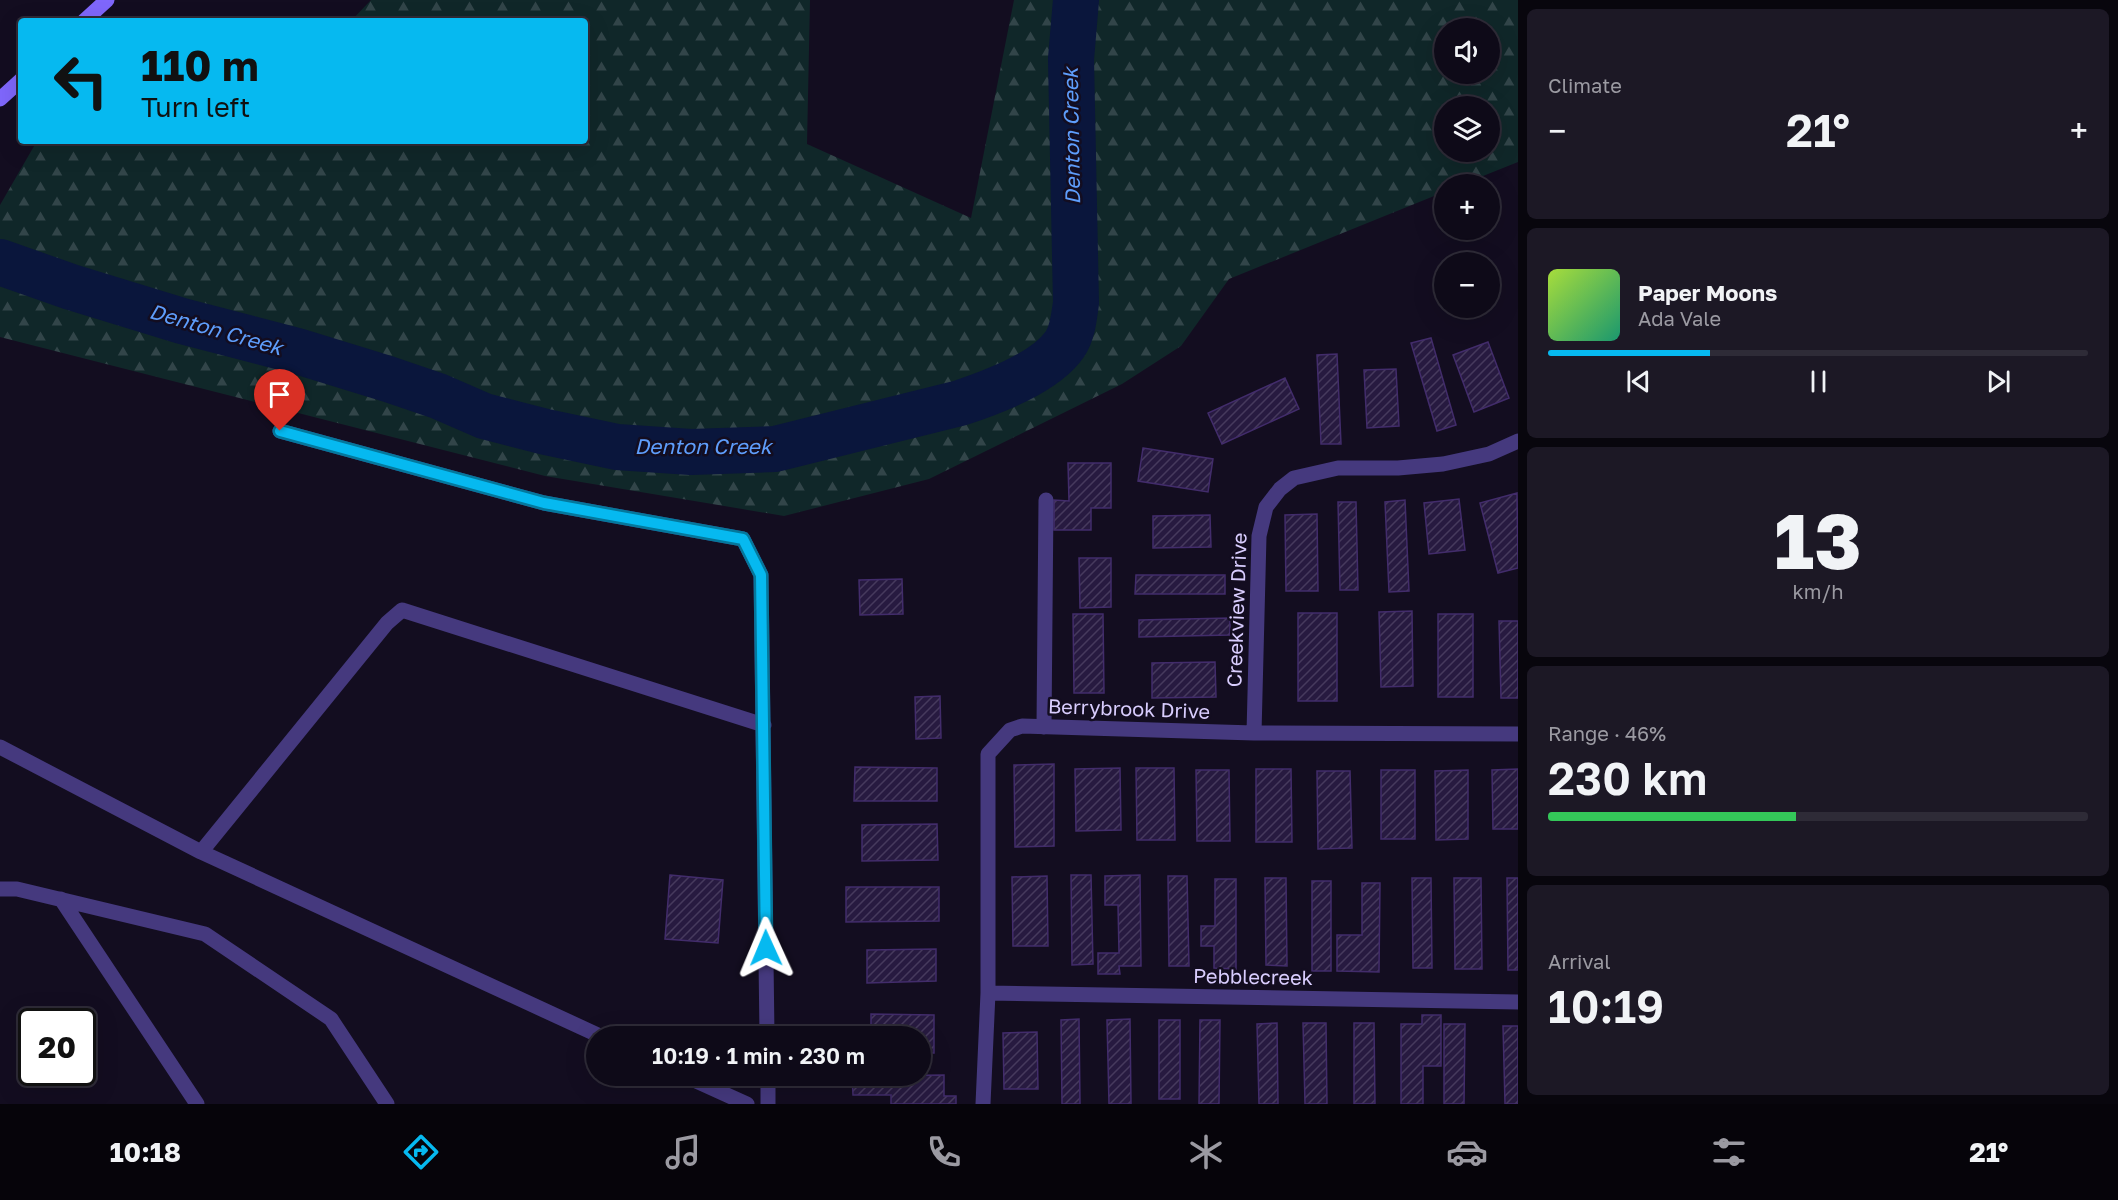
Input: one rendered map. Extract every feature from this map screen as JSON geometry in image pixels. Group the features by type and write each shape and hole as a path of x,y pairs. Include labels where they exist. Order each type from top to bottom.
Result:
{"main road":[{"path":"87,18 107,0"},
{"path":"0,99 18,83"}],"street":[{"path":"280,431 544,503 743,539 761,575 767,1026"},
{"name":"Creekview Drive","path":"1254,733 1259,536 1266,507 1280,489 1294,478 1338,468 1398,468 1443,464 1489,454 1518,441"},
{"path":"1044,727 1046,500"},
{"path":"201,852 387,623 402,610 764,725"},
{"name":"Berrybrook Drive","path":"983,1104 988,993 988,754 1010,730 1022,726 1254,733 1518,734"},
{"path":"0,747 201,852 586,1030"},
{"path":"0,889 17,889 205,934 331,1019 387,1104"},
{"path":"61,899 197,1104"},
{"name":"Pebblecreek","path":"988,993 1518,1002"},
{"path":"707,1086 747,1104"},
{"path":"768,1086 768,1104"}],"green space":[{"path":"371,0 810,0 807,144 971,218 1014,0 1518,0 1518,162 1488,174 1434,174 1434,196 1229,279 1181,346 1122,384 929,479 784,516 545,476 0,337 0,205 35,144 588,144 588,18 354,18"}],"building":[{"path":"1431,338 1456,425 1437,431 1411,343"},
{"path":"1488,342 1509,398 1474,412 1453,355"},
{"path":"1337,354 1341,444 1321,444 1317,355"},
{"path":"1396,369 1399,426 1367,428 1364,370"},
{"path":"1285,378 1299,409 1222,444 1208,413"},
{"path":"1143,448 1213,459 1208,492 1138,481"},
{"path":"1068,463 1111,463 1111,508 1091,508 1091,530 1054,530 1054,500 1069,501"},
{"path":"1517,493 1518,568 1498,573 1480,503"},
{"path":"1459,499 1465,550 1429,554 1424,503"},
{"path":"1405,500 1409,591 1389,592 1385,502"},
{"path":"1338,502 1356,502 1358,590 1340,590"},
{"path":"1317,514 1318,591 1286,591 1285,515"},
{"path":"1210,515 1211,547 1153,548 1153,516"},
{"path":"1079,558 1111,558 1111,607 1080,608"},
{"path":"1136,575 1225,575 1225,594 1135,594"},
{"path":"902,579 903,614 860,615 859,580"},
{"path":"1412,611 1413,686 1381,687 1379,612"},
{"path":"1298,613 1337,613 1337,701 1298,701"},
{"path":"1073,614 1103,614 1104,693 1074,693"},
{"path":"1438,614 1473,614 1473,697 1438,697"},
{"path":"1230,618 1230,635 1139,637 1139,620"},
{"path":"1499,621 1518,621 1518,698 1501,698"},
{"path":"1215,662 1216,697 1152,698 1152,663"},
{"path":"940,696 941,738 916,739 915,697"},
{"path":"1054,764 1054,846 1015,847 1014,765"},
{"path":"855,767 937,768 937,801 854,801"},
{"path":"1120,768 1121,830 1076,831 1075,769"},
{"path":"1136,768 1174,768 1175,840 1137,840"},
{"path":"1256,769 1291,769 1292,842 1256,842"},
{"path":"1518,769 1518,829 1493,829 1492,770"},
{"path":"1196,770 1229,770 1230,841 1197,841"},
{"path":"1381,770 1415,770 1415,839 1381,839"},
{"path":"1468,770 1468,839 1436,840 1435,771"},
{"path":"1317,771 1350,771 1352,848 1318,849"},
{"path":"937,824 938,860 862,861 862,825"},
{"path":"670,875 723,880 718,943 665,939"},
{"path":"1071,875 1091,875 1093,964 1072,965"},
{"path":"1140,875 1141,966 1119,966 1120,974 1098,974 1098,953 1119,953 1118,905 1105,905 1105,876"},
{"path":"1047,876 1048,946 1013,946 1012,877"},
{"path":"1168,876 1187,876 1189,966 1169,966"},
{"path":"1265,878 1286,878 1287,966 1266,965"},
{"path":"1412,878 1431,878 1432,968 1413,968"},
{"path":"1454,878 1481,878 1482,969 1455,969"},
{"path":"1507,878 1518,878 1518,970 1508,970"},
{"path":"1215,879 1236,879 1236,969 1214,968 1214,946 1201,946 1201,926 1215,926"},
{"path":"1312,881 1331,881 1331,971 1312,971"},
{"path":"1362,883 1380,883 1379,972 1337,971 1337,935 1362,935"},
{"path":"846,887 939,887 939,921 846,922"},
{"path":"936,949 936,981 867,983 867,950"},
{"path":"871,1014 934,1015 934,1053 931,1053 931,1026 871,1026"},
{"path":"1422,1015 1441,1015 1441,1066 1423,1066 1423,1104 1401,1104 1401,1024 1422,1024"},
{"path":"1079,1019 1080,1104 1062,1104 1061,1020"},
{"path":"1130,1019 1131,1104 1109,1104 1107,1020"},
{"path":"1159,1020 1180,1020 1180,1099 1159,1099"},
{"path":"1200,1020 1220,1020 1219,1104 1199,1104"},
{"path":"1277,1023 1278,1104 1259,1104 1257,1024"},
{"path":"1303,1023 1326,1023 1327,1104 1305,1104"},
{"path":"1354,1023 1374,1023 1375,1104 1354,1104"},
{"path":"1444,1024 1465,1024 1464,1104 1444,1104"},
{"path":"1503,1026 1518,1026 1518,1104 1505,1104"},
{"path":"1037,1032 1038,1089 1004,1089 1003,1033"},
{"path":"931,1075 944,1075 944,1096 956,1096 956,1104 891,1104 891,1095 853,1095 853,1086 931,1086"}],"waterway":[{"name":"Denton Creek","path":"0,262 71,287 182,321 297,351 388,379 438,396 484,416 546,432 617,447 691,452 775,449 960,403 1032,373 1045,364 1065,344 1071,329 1076,303 1071,59 1076,0"}],"route":[{"path":"280,431 544,503 743,539 761,575 766,948"}]}
